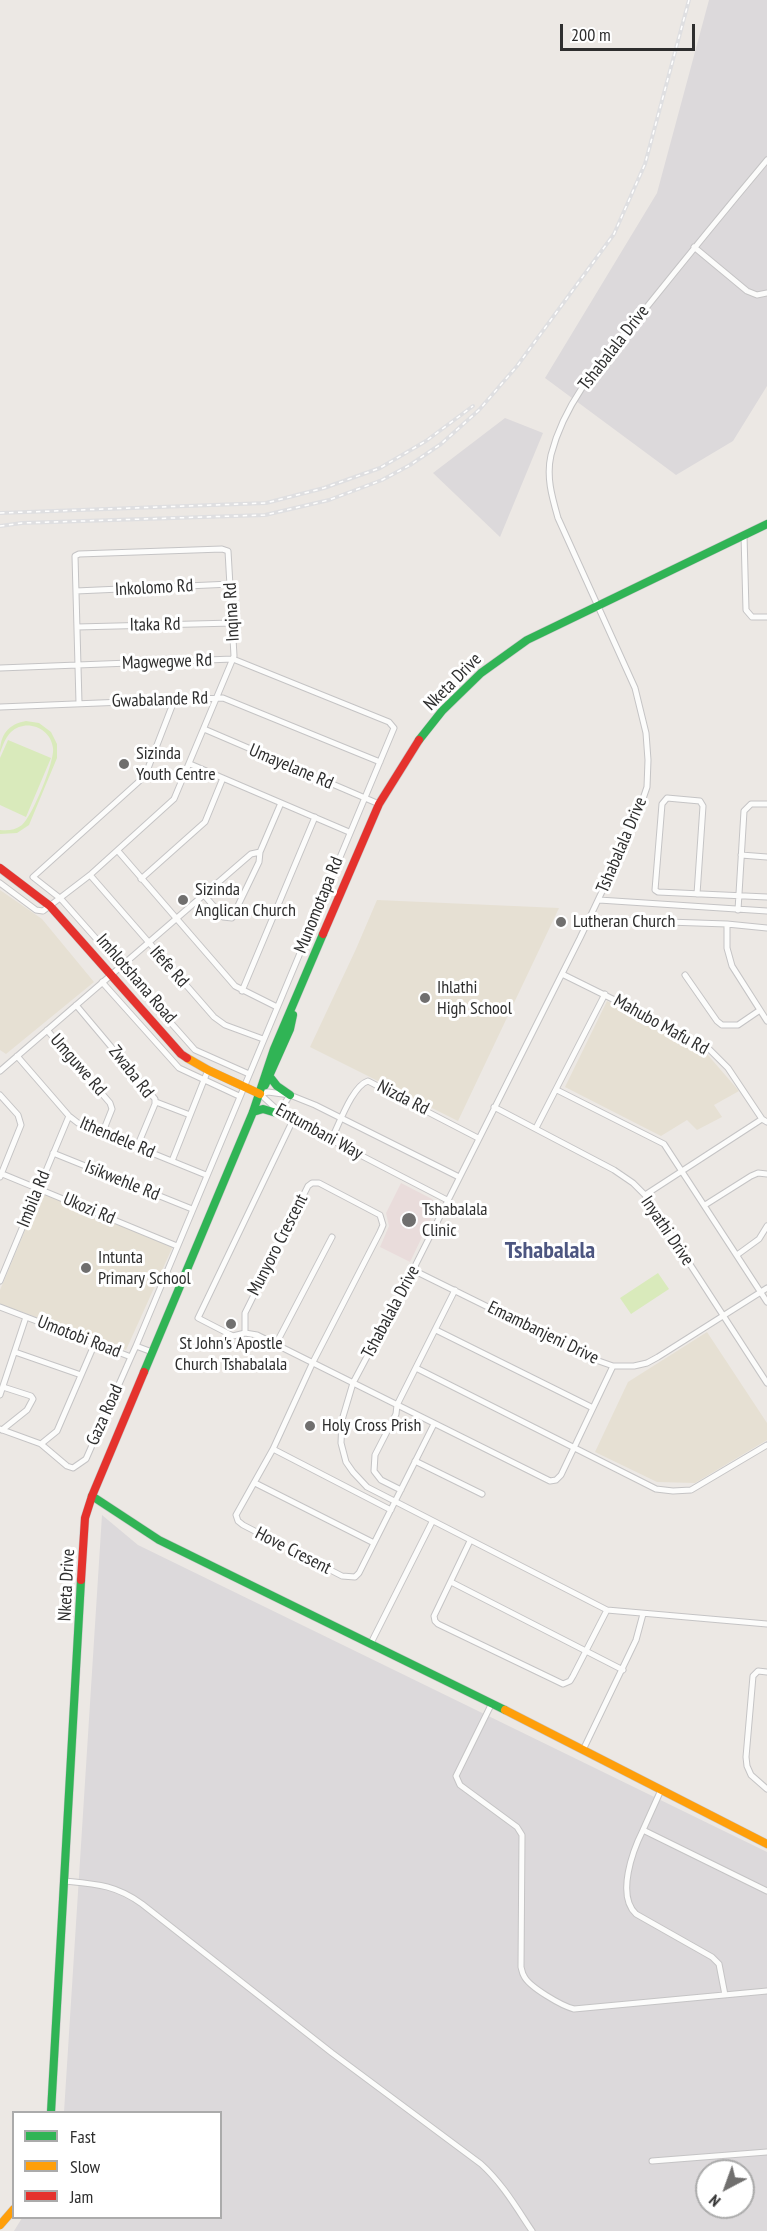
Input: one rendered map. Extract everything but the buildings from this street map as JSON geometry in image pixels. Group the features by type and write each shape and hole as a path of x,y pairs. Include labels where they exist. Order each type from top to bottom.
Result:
{"street":[{"name":"Tshabalala Drive","path":"607,1610 432,1522 361,1481 342,1452 340,1431 353,1383 413,1270 599,900 640,808 648,774 646,733 639,698 558,518 551,492 550,458 564,419 581,386 767,160"},
{"path":"694,248 747,291 757,295 767,293"},
{"name":"Nketa Drive","path":"51,2111 85,1518 92,1496 379,804 410,752 442,711 473,679 500,658 527,640 767,524"},
{"path":"744,535 746,610 752,617 767,617"},
{"name":"Inqina Rd","path":"50,906 90,875 173,801 233,659 231,584 228,552 225,549 78,554 75,558 79,703"},
{"name":"Inkolomo Rd","path":"76,591 231,584"},
{"name":"Itaka Rd","path":"76,627 233,624"},
{"name":"Magwegwe Rd","path":"0,668 233,659 392,725"},
{"name":"Gwabalande Rd","path":"0,707 228,699 380,762"},
{"path":"174,701 145,776 33,877 61,899 195,1050 249,1074"},
{"name":"Munomotapa Rd","path":"136,1346 349,832 394,730 392,725"},
{"name":"Umayelane Rd","path":"204,729 379,804"},
{"path":"189,764 349,832"},
{"path":"141,879 205,822 223,778"},
{"path":"697,894 703,806 700,801 667,798 662,804 655,890 658,892 697,894 739,896 767,897"},
{"path":"204,895 224,916 232,918 259,862 260,852 281,803"},
{"path":"738,910 744,811 751,804 767,804"},
{"path":"242,991 315,817"},
{"path":"118,850 235,986 277,1007"},
{"path":"0,1071 251,854 260,852"},
{"path":"741,855 767,857"},
{"name":"Imhlotshana Road","path":"0,868 50,906 181,1054 208,1070 260,1094"},
{"name":"Ifefe Rd","path":"90,875 219,1022 263,1039"},
{"path":"0,883 36,910 42,911 50,906"},
{"path":"599,900 767,911"},
{"path":"608,920 727,924 767,928"},
{"path":"727,924 727,948 732,966 767,1021"},
{"name":"Mahubo Mafu Rd","path":"561,974 684,1035 715,1054 765,1120"},
{"path":"685,975 722,1025 738,1024 760,1010"},
{"path":"102,982 177,1066 239,1096"},
{"path":"536,1128 605,994"},
{"name":"Zwaba Rd","path":"76,1005 154,1096 156,1102 137,1147"},
{"name":"Umguwe Rd","path":"47,1030 110,1103 112,1109 102,1134"},
{"name":"Ithendele Rd","path":"17,1056 69,1116 84,1126 206,1175"},
{"path":"172,1161 208,1070"},
{"path":"244,1087 268,1075 277,1086 290,1095 283,1106 283,1115 264,1109 253,1112"},
{"name":"Nizda Rd","path":"342,1118 356,1090 368,1081 478,1138"},
{"path":"557,1090 655,1137 664,1144 767,1302"},
{"name":"Entumbani Way","path":"260,1094 268,1092 290,1095 342,1118 459,1177"},
{"name":"Entumbani Way","path":"260,1094 283,1115 447,1200"},
{"path":"0,1095 18,1115 21,1125 0,1175"},
{"path":"156,1102 190,1114"},
{"name":"Inyathi Drive","path":"494,1107 614,1170 633,1183 645,1195 767,1383"},
{"name":"Imbila Rd","path":"0,1281 69,1116"},
{"path":"332,1140 342,1118"},
{"path":"292,1120 198,1318 233,1336 245,1333 257,1335 550,1481 559,1478 613,1365"},
{"path":"645,1195 765,1120"},
{"name":"Isikwehle Rd","path":"53,1154 192,1209"},
{"path":"705,1204 751,1176 758,1173 767,1174"},
{"name":"Ukozi Rd","path":"0,1175 38,1188 177,1246"},
{"name":"Munyoro Crescent","path":"245,1333 245,1313 250,1302 308,1186 312,1183 319,1184 375,1210 380,1215 383,1225 313,1362"},
{"path":"737,1255 759,1239 767,1226"},
{"path":"276,1344 332,1237"},
{"name":"Emambanjeni Drive","path":"413,1270 593,1359 613,1365 633,1366 647,1363 767,1288"},
{"path":"401,1490 381,1480 374,1471 375,1455 396,1414 397,1405 455,1290"},
{"name":"Umotobi Road","path":"0,1307 131,1356 136,1346 152,1352"},
{"path":"0,1395 26,1317"},
{"path":"436,1330 593,1408"},
{"path":"1,1429 41,1444 57,1431 95,1343"},
{"path":"15,1352 81,1375"},
{"name":"Gaza Road","path":"41,1444 67,1466 73,1468 86,1459 131,1356"},
{"name":"Hove Cresent","path":"313,1362 273,1449 236,1515 240,1524 342,1576 355,1577 434,1424"},
{"path":"416,1368 656,1489 691,1490 767,1445"},
{"path":"1,1429 27,1410 33,1399 31,1396 3,1386"},
{"path":"273,1449 391,1510"},
{"path":"415,1461 482,1494"},
{"path":"255,1483 374,1543"},
{"path":"92,1496 159,1540 492,1703 767,1844"},
{"path":"371,1643 432,1522"},
{"path":"470,1541 434,1616 435,1621 558,1683 570,1681 607,1610 767,1623"},
{"path":"451,1582 623,1670"},
{"path":"583,1750 623,1670 639,1633 643,1614"},
{"path":"767,1672 758,1671 753,1676 746,1757 751,1775 767,1789"},
{"path":"492,1703 456,1776 460,1785 518,1827 522,1835 521,1966 524,1977 566,2007 573,2008 767,1991"},
{"path":"662,1790 631,1858 628,1886 630,1908 636,1914 719,1964 724,1995"},
{"path":"643,1830 767,1891"},
{"path":"65,1881 107,1886 126,1893 142,1904 332,2053 487,2169 503,2187 532,2231"},
{"path":"652,2162 767,2152"},
{"path":"0,2225 12,2211"}],"shaded area":[{"path":"709,0 767,0 767,386 733,441 676,475 545,378 657,193"},
{"path":"505,418 543,433 500,537 433,473"},
{"path":"0,890 42,919 94,982 6,1054 0,1050"},
{"name":"Ihlathi High School","path":"377,900 559,908 458,1121 310,1047"},
{"path":"607,1001 707,1054 739,1091 714,1105 722,1117 697,1130 687,1120 661,1136 565,1087"},
{"name":"Tshabalala Clinic","path":"401,1183 432,1199 437,1206 410,1262 380,1247 389,1226 386,1213"},
{"name":"Intunta Primary School","path":"41,1192 173,1246 126,1350 0,1304 0,1290"},
{"path":"707,1332 767,1423 767,1440 695,1483 657,1482 595,1452 628,1382"},
{"path":"102,1515 138,1545 767,1852 767,2231 14,2231 21,2219 222,2219 222,2111 64,2111"}],"green space":[{"path":"26,721 39,723 51,732 57,744 57,758 29,825 17,833 0,834 0,830 17,828 26,820 42,788 53,755 48,735 37,727 30,726 17,728 11,732 0,753 6,731"},
{"path":"8,740 51,758 26,817 0,805 0,758"},
{"path":"658,1273 669,1289 631,1314 620,1298"}],"railway":[{"path":"0,526 22,523 265,515 329,500 382,480 441,444 479,410 517,366 614,234 645,164 689,0"},
{"path":"0,513 266,503 324,488 380,468 426,441 473,406"}],"traffic: fast":[{"path":"419,740 442,711 481,673 527,640 767,524"},
{"path":"144,1372 253,1112 274,1049 323,934"},
{"path":"265,1085 290,1029 293,1015"},
{"path":"270,1077 277,1086 290,1095"},
{"path":"253,1112 263,1109 283,1115"},
{"path":"92,1496 159,1540 505,1710"},
{"path":"51,2111 81,1580"}],"traffic: slow":[{"path":"187,1058 260,1094"},
{"path":"505,1710 767,1844"},
{"path":"0,2225 12,2211"}],"traffic: jam":[{"path":"323,934 379,804 419,740"},
{"path":"0,868 50,906 187,1058"},
{"path":"81,1580 85,1518 144,1372"}],"place":[{"name":"Sizinda Youth Centre","path":"124,764"},
{"name":"Sizinda Anglican Church","path":"183,900"},
{"name":"Lutheran Church","path":"561,922"},
{"name":"Ihlathi High School","path":"425,998"},
{"name":"Tshabalala Clinic","path":"409,1220"},
{"name":"Intunta Primary School","path":"86,1268"},
{"name":"St John's Apostle Church Tshabalala","path":"231,1324"},
{"name":"Holy Cross Prish","path":"310,1426"}],"district":[{"name":"Tshabalala","path":"550,1251"}]}
